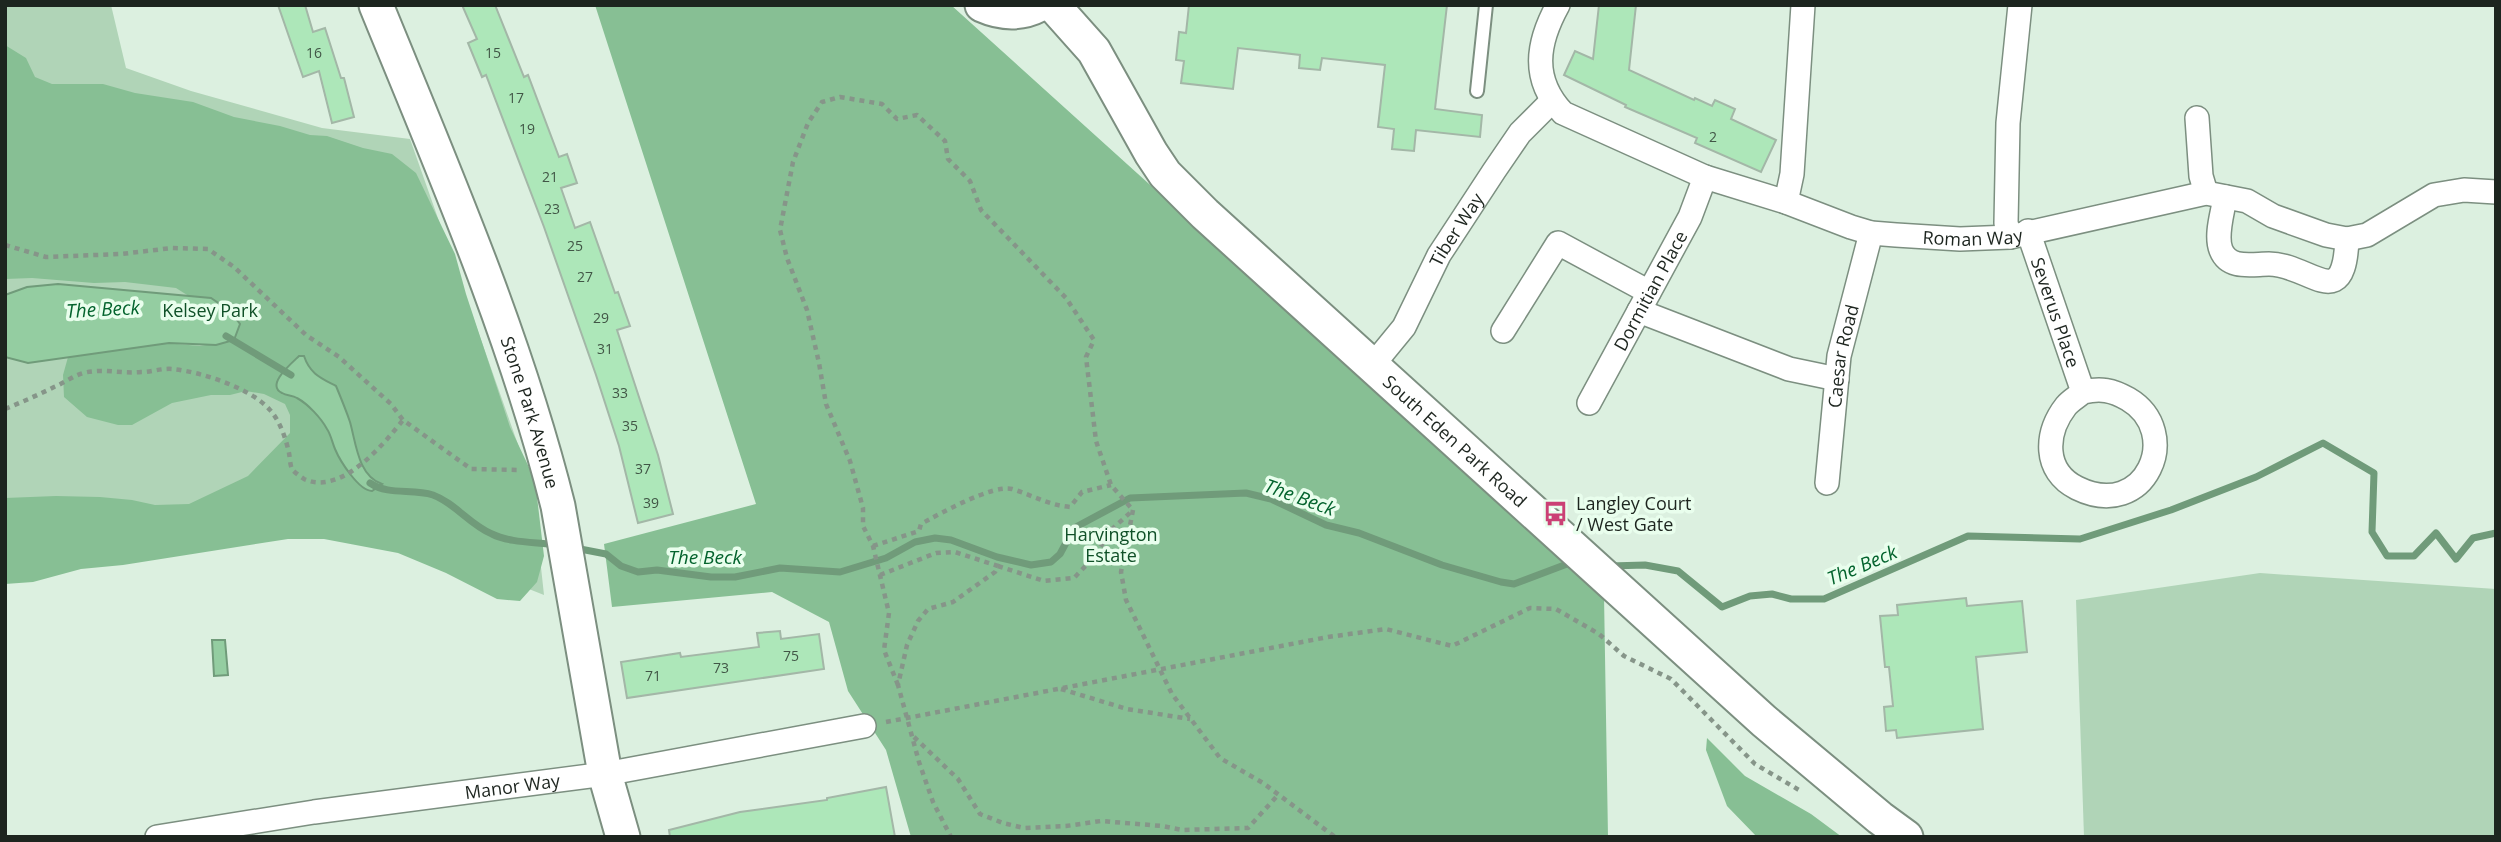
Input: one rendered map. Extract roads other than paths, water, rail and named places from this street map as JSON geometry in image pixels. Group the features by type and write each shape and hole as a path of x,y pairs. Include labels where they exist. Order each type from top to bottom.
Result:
{"main road":[{"name":"Stone Park Avenue","path":"376,5 457,205 514,357 549,467 605,774 623,837"},
{"path":"982,5 1002,12 1019,12 1038,5"},
{"name":"South Eden Park Road","path":"1054,5 1094,51 1136,130 1166,174 1205,214 1763,721 1906,837"}],"street":[{"path":"1552,101 1546,89 1540,50 1545,28 1558,5"},
{"path":"1786,202 1792,174 1803,5"},
{"name":"Severus Place","path":"2020,5 2008,123 2006,223 2019,234 2082,392"},
{"name":"Tiber Way","path":"1372,366 1404,327 1439,255 1493,171 1520,133 1552,101"},
{"name":"Roman Way","path":"1552,101 1563,113 1705,177 1786,202 1871,233 1960,239 2019,234 2216,195 2247,201 2273,216 2326,235 2347,239"},
{"path":"2197,118 2201,176 2216,195 2221,251 2227,260 2238,264 2271,264 2326,282 2336,279 2343,272 2347,239 2367,234 2434,195 2464,190 2496,192"},
{"name":"Dormitian Place","path":"1589,403 1690,217 1705,177"},
{"name":"Caesar Road","path":"1827,483 1839,356 1871,233"},
{"path":"1503,331 1558,243 1644,302 1789,369 1837,379"},
{"path":"2100,388 2116,392 2148,415 2154,429 2148,475 2141,484 2124,493 2102,496 2073,486 2058,473 2051,458 2053,429 2067,405 2082,392 2100,388"},
{"name":"Manor Way","path":"157,837 314,812 605,774 864,726"}],"lane":[{"path":"1477,92 1486,5"}],"water":[{"path":"58,284 211,298 230,311 240,324 234,340 216,345 169,343 28,363 5,357 5,295 27,287"},
{"path":"299,356 304,356 317,375 336,386 363,466 374,480 382,484 372,491 361,486 350,474 337,454 328,431 314,412 297,398 278,389 278,380"},
{"path":"212,640 225,640 228,675 214,676"}],"waterway":[{"name":"The Beck","path":"226,336 291,375"},
{"name":"The Beck","path":"1610,566 1645,565 1678,571 1722,607 1750,596 1772,594 1791,599 1824,599 1968,536 2080,539 2171,510 2256,477 2323,443 2374,473 2372,532 2387,556 2414,556 2436,533 2456,559 2473,538 2496,533"},
{"name":"The Beck","path":"370,483 393,491 433,495 484,530 499,537 556,545"},
{"name":"The Beck","path":"575,548 606,554 621,566 638,572 657,570 711,577 735,577 780,568 840,572 886,558 915,542 935,538 951,540 997,557 1031,565 1051,562 1060,554 1074,528 1130,498 1246,493 1271,499 1326,525 1359,533 1442,565 1501,582 1514,584 1575,563"}],"place":[{"name":"Langley Court / West Gate","path":"1556,513"}],"park label":[{"name":"Kelsey Park","path":"210,310"},
{"name":"Harvington Estate","path":"1111,544"}]}
